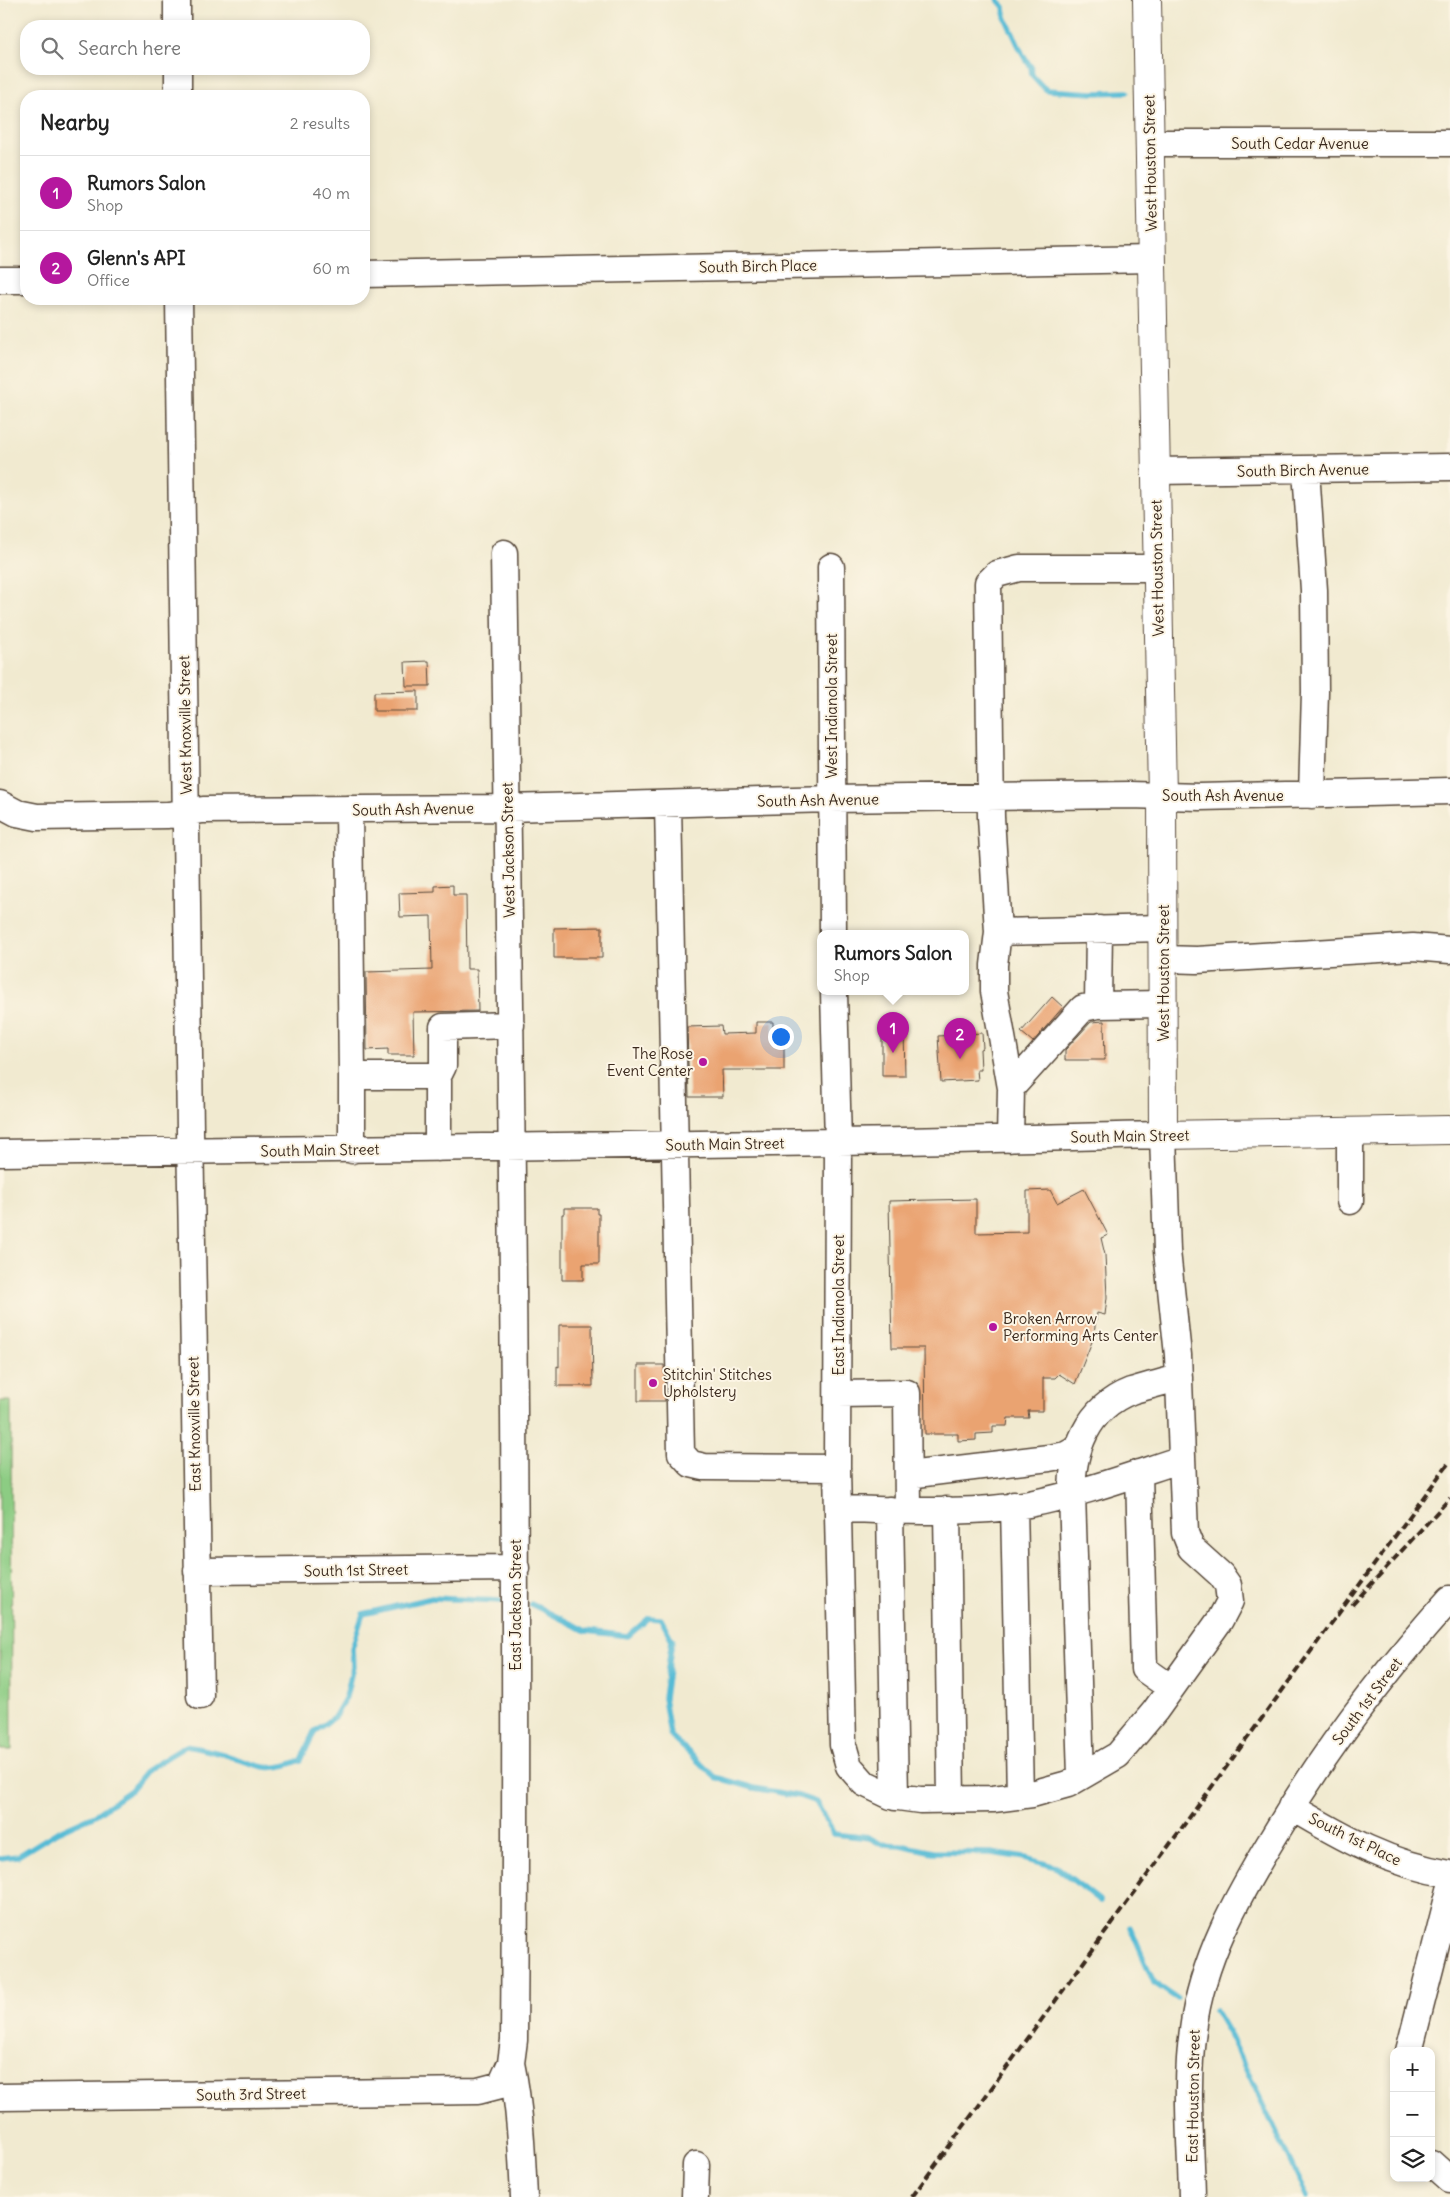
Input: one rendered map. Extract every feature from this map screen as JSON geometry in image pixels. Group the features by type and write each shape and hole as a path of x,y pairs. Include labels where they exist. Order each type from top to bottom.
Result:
{"main road":[{"name":"West Houston Street","path":"1147,0 1162,796 1164,1135"},
{"name":"South Main Street","path":"1164,1135 1450,1130"}],"street":[{"path":"177,0 177,20"},
{"path":"178,75 178,90"},
{"name":"South Cedar Avenue","path":"1150,143 1450,143"},
{"name":"South Birch Place","path":"370,274 1152,259"},
{"path":"0,280 20,280"},
{"name":"West Knoxville Street","path":"180,305 190,1151"},
{"name":"South Birch Avenue","path":"1156,470 1306,470 1450,467"},
{"path":"1306,470 1314,590 1315,692 1312,795"},
{"name":"West Jackson Street","path":"504,553 512,1147"},
{"name":"West Indianola Street","path":"831,567 831,799 834,930"},
{"path":"1010,1139 1011,1088 994,991 994,964 998,932 991,797 988,583 997,574 1019,568 1157,568"},
{"name":"South Ash Avenue","path":"0,804 17,814 37,817 168,814 203,810 508,808 831,799 1312,795 1450,791"},
{"path":"668,804 681,1453 691,1464 704,1467 837,1468"},
{"path":"349,809 352,1150"},
{"path":"998,932 1162,928"},
{"path":"1098,1005 1099,929"},
{"path":"1163,959 1197,960 1413,947 1450,950"},
{"path":"834,995 838,1142"},
{"path":"1011,1088 1083,1008 1098,1005 1163,1004"},
{"path":"438,1148 438,1076 443,1066 443,1027 511,1025"},
{"path":"352,1076 438,1076"},
{"path":"1350,1132 1350,1201"},
{"name":"South Main Street","path":"0,1154 352,1150 1164,1135"},
{"name":"East Indianola Street","path":"838,1142 837,1468 843,1745 850,1766 864,1783 895,1797 920,1800 951,1800 1020,1796 1068,1784 1118,1755 1171,1688 1220,1620 1230,1601 1228,1584 1221,1575 1191,1548 1185,1533 1179,1378 1168,1251 1164,1135"},
{"name":"East Jackson Street","path":"512,1147 516,1568 514,2040 506,2074 516,2087 522,2147 524,2197"},
{"name":"East Knoxville Street","path":"190,1151 196,1571 200,1696"},
{"path":"1081,1776 1072,1494 1072,1478 1077,1449 1087,1426 1098,1412 1111,1402 1130,1392 1179,1378"},
{"path":"838,1394 908,1393 908,1476 899,1510 895,1797"},
{"path":"908,1476 1049,1458 1066,1455 1077,1449"},
{"path":"838,1509 947,1510 1014,1505 1072,1494 1182,1459"},
{"path":"1139,1473 1144,1670 1171,1688"},
{"path":"1014,1505 1020,1796"},
{"path":"947,1510 951,1800"},
{"name":"South 1st Street","path":"196,1571 516,1568"},
{"name":"South 1st Street","path":"1291,1807 1372,1692 1450,1600"},
{"name":"South 1st Place","path":"1291,1807 1353,1842 1391,1860 1450,1874"},
{"name":"East Houston Street","path":"1192,2197 1191,2057 1192,2031 1199,1995 1206,1969 1229,1916 1245,1884 1291,1807"},
{"path":"1411,2047 1450,1890"},
{"name":"South 3rd Street","path":"0,2097 478,2091 506,2074"},
{"path":"695,2197 696,2165"},
{"path":"1435,2167 1450,2180"}],"green space":[{"path":"0,1401 11,1401 12,1750 0,1750"}],"building":[{"path":"429,661 430,686 406,686 405,662"},
{"path":"418,691 418,711 374,711 374,692"},
{"path":"453,885 453,895 466,895 467,969 477,969 478,1011 413,1012 414,1055 388,1055 388,1049 367,1050 366,972 432,970 431,916 400,917 399,893 435,892 435,886"},
{"path":"602,927 602,958 554,958 554,928"},
{"path":"1052,997 1063,1007 1033,1042 1021,1032"},
{"path":"1104,1021 1105,1060 1065,1060 1065,1050 1091,1022"},
{"path":"756,1022 773,1022 773,1033 784,1033 784,1070 722,1070 723,1097 689,1097 687,1027 721,1026 722,1034 756,1033"},
{"path":"904,1030 905,1076 882,1076 882,1031"},
{"path":"982,1033 983,1048 980,1049 981,1070 977,1070 978,1080 941,1082 938,1036"},
{"name":"Broken Arrow Performing Arts Center","path":"1084,1189 1108,1235 1101,1238 1105,1255 1107,1297 1105,1315 1097,1313 1093,1339 1075,1384 1059,1374 1055,1378 1043,1378 1043,1411 1028,1411 1029,1418 1008,1418 1007,1426 993,1426 993,1433 976,1434 976,1440 958,1441 958,1434 925,1434 924,1348 892,1348 889,1201 976,1199 976,1233 1027,1232 1027,1191 1050,1190 1057,1203"},
{"path":"564,1208 597,1208 597,1214 599,1214 599,1264 583,1264 583,1280 562,1280 562,1214 564,1214"},
{"path":"559,1325 592,1325 593,1386 557,1386"},
{"name":"Stitchin' Stitches Upholstery","path":"638,1365 664,1365 665,1401 638,1401"}],"waterway":[{"path":"998,0 1004,7 1005,17 1023,55 1031,67 1032,75 1047,90 1093,93 1127,92"},
{"path":"0,1858 18,1856 57,1832 95,1815 131,1790 148,1769 186,1746 271,1768 301,1760 314,1732 335,1716 346,1697 353,1666 352,1648 363,1614 432,1598 501,1601"},
{"path":"531,1604 586,1631 628,1636 649,1618 661,1619 672,1640 664,1698 670,1735 715,1777 754,1788 799,1796 816,1802 834,1834 870,1838 881,1844 900,1845 933,1852 991,1853 1025,1858 1056,1867 1100,1901"},
{"path":"1130,1927 1154,1983 1178,1999"},
{"path":"1215,2010 1231,2037 1307,2197"}],"railway":[{"path":"912,2197 1450,1461"},
{"path":"1352,1605 1450,1498"}],"place":[{"name":"Rumors Salon","path":"893,1053"},
{"name":"Glenn's API","path":"960,1059"},
{"name":"The Rose Event Center","path":"703,1062"},
{"name":"Broken Arrow Performing Arts Center","path":"993,1327"},
{"name":"Stitchin' Stitches Upholstery","path":"653,1383"}]}
